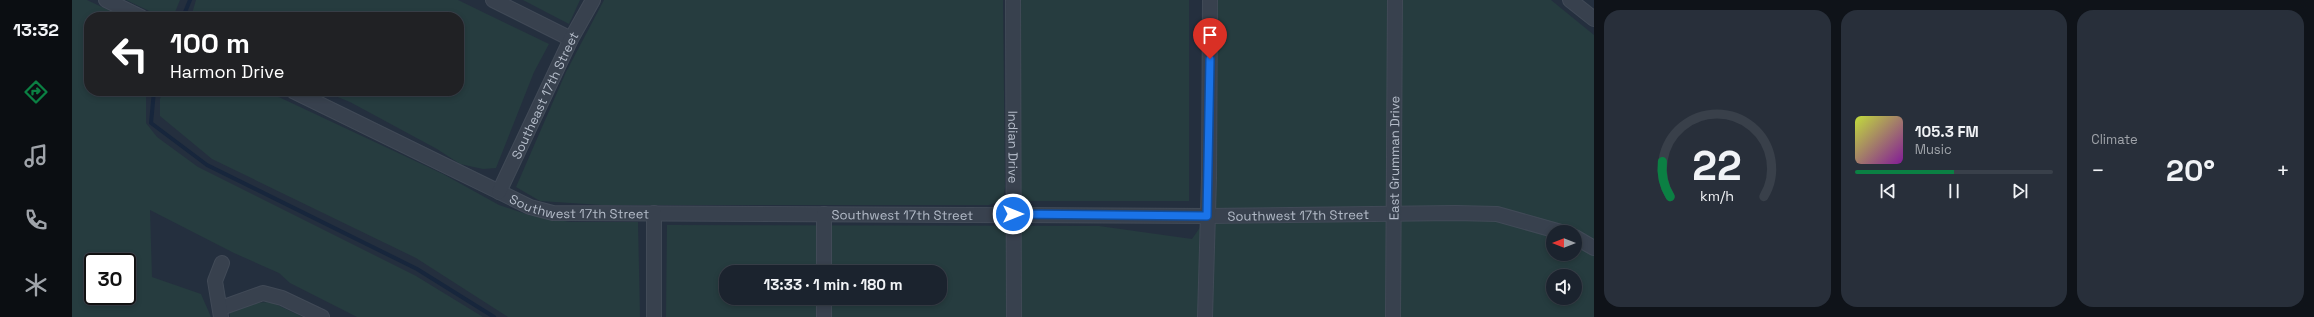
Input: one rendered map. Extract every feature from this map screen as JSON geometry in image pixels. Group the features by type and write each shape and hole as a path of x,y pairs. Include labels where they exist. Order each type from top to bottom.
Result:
{"street":[{"path":"106,0 131,12"},
{"path":"493,0 571,39"},
{"name":"Southeast 17th Street","path":"499,192 571,39 593,0"},
{"name":"Indian Drive","path":"1013,0 1014,317"},
{"path":"1205,317 1210,0"},
{"name":"East Grumman Drive","path":"1393,317 1392,213 1395,0"},
{"path":"1570,0 1594,20"},
{"name":"Southwest 17th Street","path":"302,96 530,207 553,213 1207,216 1392,213 1497,214 1546,228"},
{"path":"654,213 654,317"},
{"path":"824,214 824,265"},
{"path":"1582,241 1594,248"},
{"path":"222,263 215,281 221,313 263,293 282,298 322,317"},
{"path":"824,305 824,317"}],"green space":[{"path":"72,0 87,0 112,12 84,12 84,96 146,96 146,123 157,137 198,167 416,276 483,317 357,317 290,283 279,273 234,253 150,210 152,277 201,294 211,317 72,317"},
{"path":"126,0 180,0 175,12 151,12"},
{"path":"196,0 458,0 549,44 534,72 496,168 483,169 460,164 437,149 350,102 335,96 464,96 464,12 192,12"},
{"path":"523,0 580,0 569,24"},
{"path":"604,0 1003,0 1005,187 1003,200 989,205 601,205 540,201 516,187 566,72"},
{"path":"1020,0 1189,0 1189,201 1027,201 1020,193"},
{"path":"1217,0 1551,0 1594,35 1594,317 666,317 667,225 1099,226 1192,239 1216,204"},
{"path":"161,96 277,96 443,174 499,205 529,215 570,222 638,222 640,317 508,317 416,258 212,159 160,116"},
{"path":"271,302 303,317 230,317 230,313 250,303"}],"waterway":[{"path":"185,12 190,0"},
{"path":"154,96 151,123 207,165 417,269 494,317"}],"route":[{"path":"1013,214 1207,216 1209,178 1210,59"}]}
